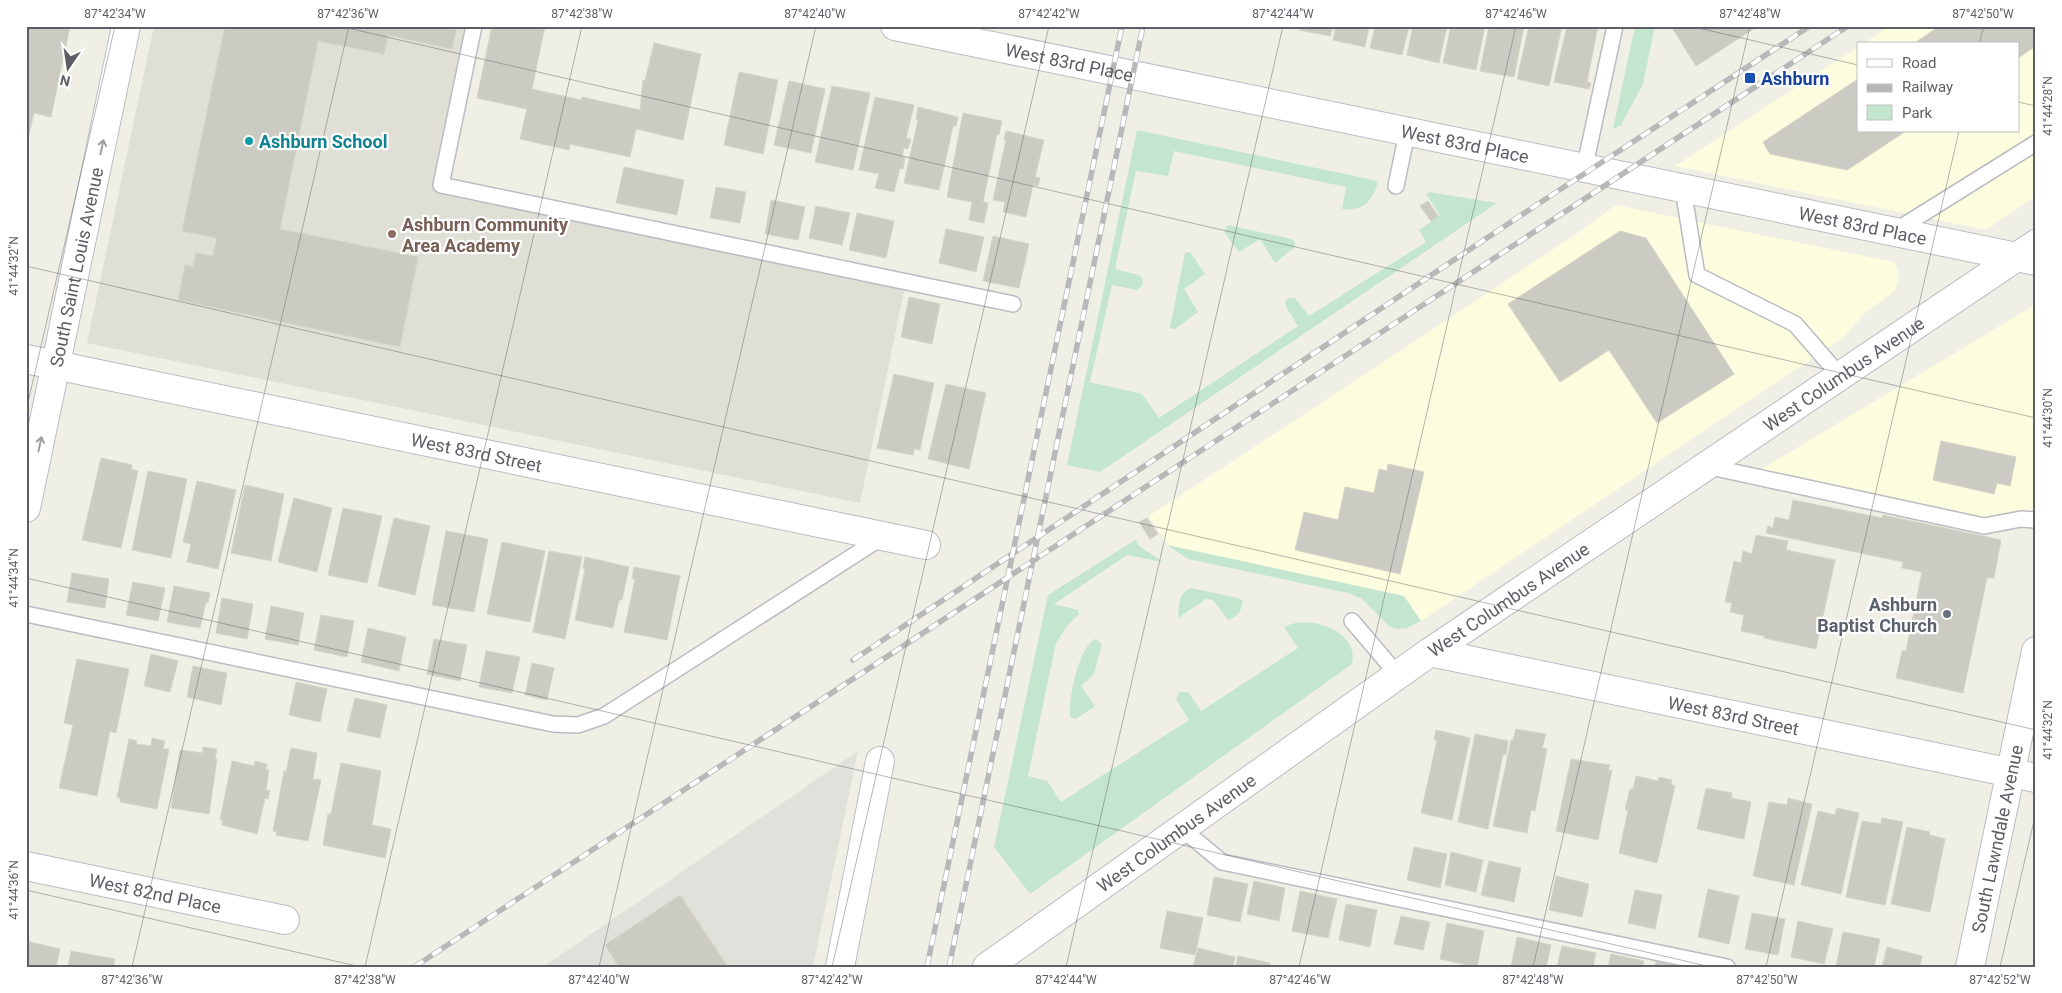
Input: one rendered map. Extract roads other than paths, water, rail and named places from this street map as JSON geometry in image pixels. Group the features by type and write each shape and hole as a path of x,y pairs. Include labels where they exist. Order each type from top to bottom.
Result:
{"street":[{"name":"South Saint Louis Avenue","path":"26,508 126,26"},
{"name":"West 83rd Place","path":"895,26 1584,170 1894,232 2029,254"},
{"name":"West Columbus Avenue","path":"987,967 1430,652 1840,376 2029,254"},
{"name":"West 83rd Street","path":"26,359 926,545"},
{"name":"South Lawndale Avenue","path":"1970,967 2023,775 2036,651"},
{"name":"West 83rd Street","path":"1430,652 2023,775"},
{"path":"840,967 880,762"},
{"name":"West 82nd Place","path":"26,866 285,920"}],"lane":[{"path":"474,26 441,185 1013,304"},
{"path":"1584,170 1615,26"},
{"path":"1396,186 1407,133"},
{"path":"1894,232 2036,143"},
{"path":"1683,189 1696,275 1796,324 1840,376"},
{"path":"1706,466 1984,526 2021,519 2036,520"},
{"path":"26,614 553,724 578,725 604,716 884,536"},
{"path":"1352,621 1398,675"},
{"path":"1182,829 1222,862 1727,967"}],"railway":[{"path":"927,967 1122,26"},
{"path":"949,967 1143,26"},
{"path":"853,660 1535,206 1810,26"},
{"path":"414,967 1848,26"}],"place":[{"name":"Ashburn","path":"1750,78"},
{"name":"Ashburn School","path":"249,141"},
{"name":"Ashburn Community Area Academy","path":"392,234"},
{"name":"Ashburn Baptist Church","path":"1947,614"}]}
